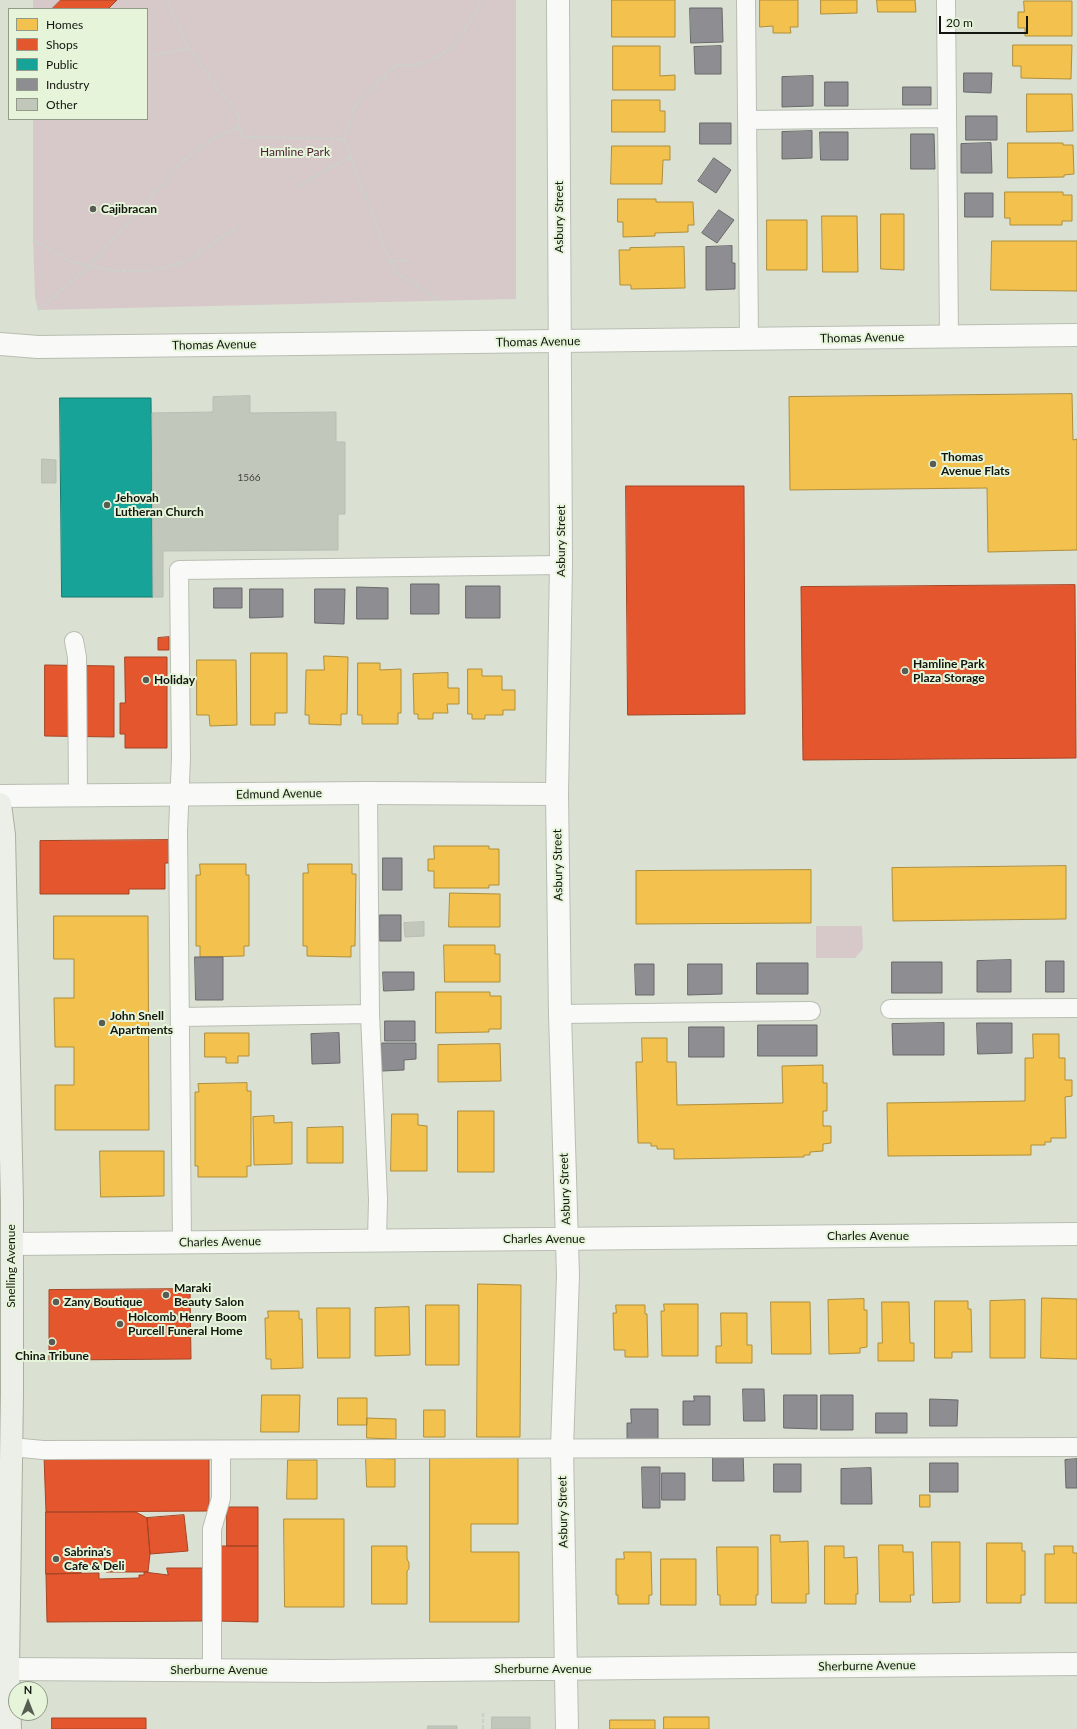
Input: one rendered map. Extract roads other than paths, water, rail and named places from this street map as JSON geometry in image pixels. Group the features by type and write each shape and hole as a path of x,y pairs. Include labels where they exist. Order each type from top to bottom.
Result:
{"main road":[{"name":"Snelling Avenue","path":"0,804 4,836 12,1244 11,1447 4,1664 10,1729"}],"street":[{"name":"Asbury Street","path":"558,0 561,564 557,794 560,1014 568,1275 562,1448 567,1729"},
{"name":"Thomas Avenue","path":"0,344 38,347 749,340 1077,335"},
{"name":"Edmund Avenue","path":"0,796 368,793 557,794"},
{"name":"Charles Avenue","path":"12,1244 1077,1234"},
{"name":"Sherburne Avenue","path":"4,1664 212,1670 1077,1664"}],"lane":[{"path":"746,0 749,340"},
{"path":"946,0 949,337"},
{"path":"747,120 947,118"},
{"path":"182,1242 178,832 180,795 179,570 561,564"},
{"path":"74,641 77,657 78,796"},
{"path":"368,793 370,1014 378,1199 378,1240"},
{"path":"890,1009 1077,1008"},
{"path":"560,1014 811,1011"},
{"path":"181,1017 370,1014"},
{"path":"11,1447 43,1450 221,1450 1077,1447"},
{"path":"212,1670 212,1529 221,1498 221,1450"}],"place":[{"name":"Cajibracan","path":"93,209"},
{"name":"Thomas Avenue Flats","path":"933,464"},
{"name":"Jehovah Lutheran Church","path":"107,505"},
{"name":"Hamline Park Plaza Storage","path":"905,671"},
{"name":"Holiday","path":"146,680"},
{"name":"John Snell Apartments","path":"102,1023"},
{"name":"Maraki Beauty Salon","path":"166,1295"},
{"name":"Zany Boutique","path":"56,1302"},
{"name":"Holcomb Henry Boom Purcell Funeral Home","path":"120,1324"},
{"name":"China Tribune","path":"52,1342"},
{"name":"Sabrina's Cafe & Deli","path":"56,1559"}],"park label":[{"name":"Hamline Park","path":"295,152"}]}
